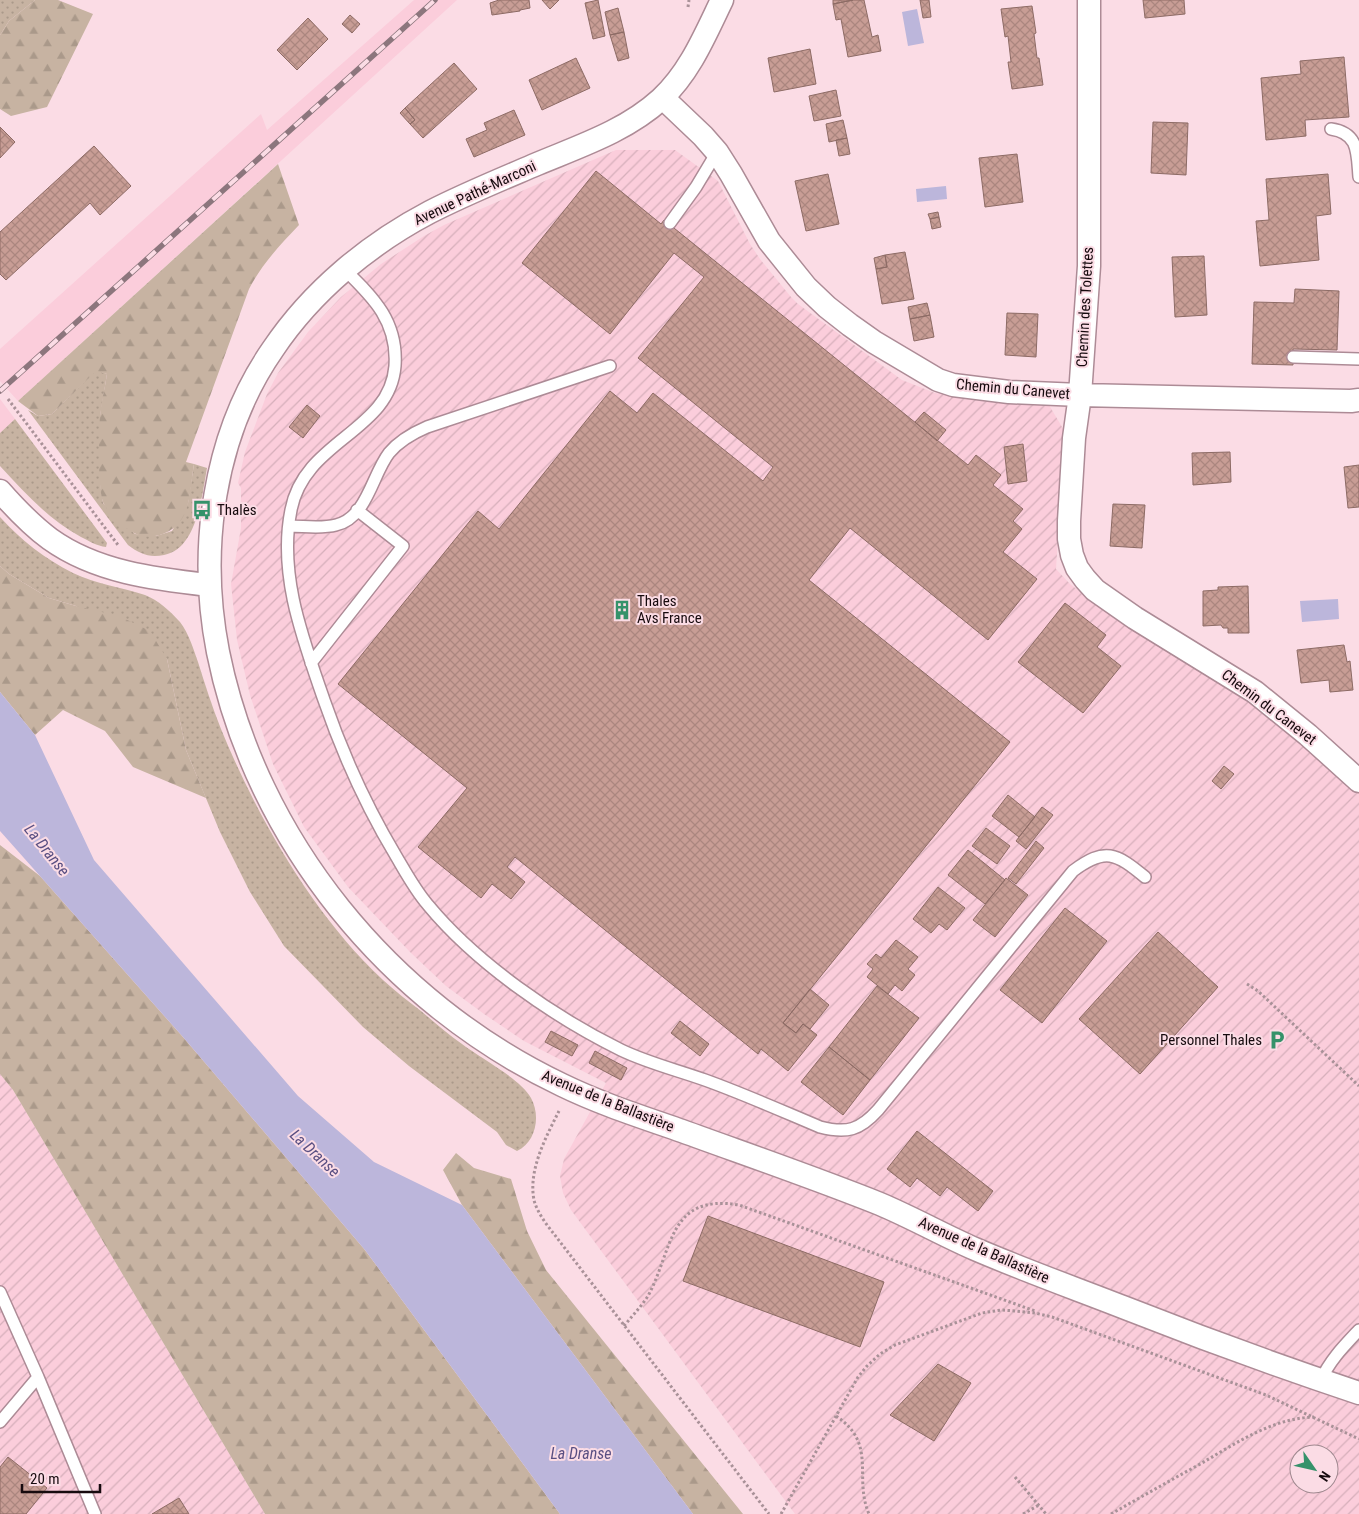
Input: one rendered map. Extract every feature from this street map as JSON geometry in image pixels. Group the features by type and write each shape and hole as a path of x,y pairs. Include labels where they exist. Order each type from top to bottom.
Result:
{"street":[{"name":"Avenue Pathé-Marconi","path":"209,584 213,512 220,475 236,422 258,371 276,343 297,317 345,270 370,249 425,214 613,131 648,110 673,87 689,64 722,0"},
{"name":"Chemin des Tolettes","path":"1080,395 1089,266 1089,0"},
{"name":"Chemin du Canevet","path":"663,98 717,152 770,241 806,287 827,307 874,342 923,372 953,385 1009,392 1080,395 1074,438 1069,539 1077,568 1085,579 1109,601 1254,692 1308,735 1359,781"},
{"path":"1080,395 1359,400"},
{"path":"0,491 32,525 69,551 112,569 161,579 209,584"},
{"name":"Avenue de la Ballastière","path":"209,584 213,625 231,705 245,743 279,816 299,852 346,918 373,948 433,1004 465,1028 498,1051 570,1089 881,1205 974,1248 1206,1340 1359,1393"}],"lane":[{"path":"1331,130 1349,135 1355,142 1359,177"},
{"path":"670,223 696,187 717,152"},
{"path":"345,270 373,298 390,325 395,348 394,372 384,401 374,413 330,448 302,480 291,510 289,526 288,550 293,600 311,663 348,763 383,834 416,889 459,940 528,994 623,1051 713,1083 830,1129 851,1129 861,1126 869,1119 1073,871 1095,857 1108,855 1120,858 1145,877"},
{"path":"1293,357 1359,359"},
{"path":"289,526 336,525 344,522 357,510 389,453 413,433 610,366"},
{"path":"311,663 403,546 357,510"},
{"path":"0,1292 38,1376 95,1514"},
{"path":"1321,1380 1336,1354 1359,1330"},
{"path":"0,1422 38,1376"}],"path":[{"path":"688,7 689,0"},
{"path":"8,399 116,541 134,574"},
{"path":"1247,984 1258,991 1359,1086"},
{"path":"570,1089 552,1125 537,1164 534,1176 534,1201 546,1223 769,1514"},
{"path":"624,1326 648,1296 674,1233 687,1215 697,1209 717,1203 739,1205 1266,1394 1359,1439"},
{"path":"781,1514 858,1377 880,1354 895,1345 982,1313 1001,1310 1035,1313 1052,1317"},
{"path":"836,1416 844,1421 858,1439 863,1454 865,1503 869,1514"},
{"path":"1111,1514 1251,1435 1285,1422 1301,1418 1315,1418"},
{"path":"1015,1477 1046,1514"},
{"path":"1023,1514 1039,1505"}],"shaded area":[{"path":"414,0 457,0 18,401 0,381 0,349 261,114 267,130"},
{"path":"616,150 675,150 718,181 750,244 791,297 902,380 935,393 1049,405 1065,432 1056,569 1070,584 1107,613 1192,662 1263,709 1328,763 1359,792 1359,1514 795,1514 571,1210 563,1193 560,1176 564,1159 606,1083 524,1041 446,986 410,952 348,887 304,827 273,764 250,695 237,640 231,584 241,528 241,488 238,483 245,452 267,394 278,373 308,332 341,297 381,264 444,225"},
{"path":"0,399 15,419 0,433"},
{"path":"0,1074 13,1090 265,1514 0,1514"}],"green space":[{"path":"0,0 35,0 9,21 0,35"},
{"path":"35,0 58,0 93,14 47,107 11,116 0,109 0,35 9,21"},
{"path":"278,164 299,225 278,247 249,289 186,462 194,464 189,498 183,517 174,528 162,534 147,537 140,536 117,520 104,504 102,497 99,474 99,448 101,406 107,374 96,371 52,414 38,416 18,401"},
{"path":"96,370 107,374 100,416 100,483 103,503 135,534 156,536 172,531 188,503 194,464 207,468 200,506 191,532 184,543 175,551 159,556 149,556 128,545 28,410 38,416 52,414"},
{"path":"15,419 107,543 106,547 81,537 58,522 38,505 0,466 0,433"},
{"path":"0,517 34,548 63,568 91,580 150,597 164,606 180,622 190,641 221,729 235,762 289,863 333,926 383,980 470,1050 510,1076 526,1091 534,1105 536,1120 532,1135 523,1147 517,1151 506,1145 497,1132 409,1066 363,1027 284,946 250,892 220,832 186,750 167,659 76,606 49,598 9,574 0,566"},
{"path":"0,566 9,574 49,598 119,616 150,631 167,659 186,750 206,798 133,767 105,731 63,710 35,735 0,692"},
{"path":"0,845 40,876 183,1037 365,1250 560,1514 265,1514 13,1090 0,1074"},
{"path":"456,1153 474,1168 511,1179 527,1231 546,1270 743,1514 693,1514 462,1205 443,1170"}],"water":[{"path":"917,9 924,43 908,46 902,12"},
{"path":"946,186 947,199 917,202 916,189"},
{"path":"1338,599 1339,619 1302,622 1300,601"},
{"name":"La Dranse","path":"0,692 35,735 94,860 298,1096 374,1162 462,1205 693,1514 560,1514 365,1250 183,1037 0,831"}],"building":[{"path":"499,0 529,0 530,8 492,15 490,3"},
{"path":"542,0 559,0 550,9"},
{"path":"598,0 605,36 593,39 585,3"},
{"path":"833,0 853,0 833,4"},
{"path":"864,0 872,37 878,35 881,51 848,57 841,19 836,20 833,4"},
{"path":"920,0 929,0 931,17 923,18"},
{"path":"1143,0 1184,0 1185,14 1145,18"},
{"path":"1032,6 1037,58 1039,58 1043,85 1012,89 1008,62 1011,62 1008,36 1005,37 1001,9"},
{"path":"618,8 624,32 610,35 605,12"},
{"path":"350,15 360,24 352,33 342,24"},
{"path":"308,18 328,39 297,70 277,50"},
{"path":"624,32 629,58 618,61 610,35"},
{"path":"810,49 816,84 774,92 768,58"},
{"path":"1344,57 1349,117 1305,120 1306,136 1266,140 1261,78 1301,74 1300,61"},
{"path":"576,58 590,88 542,110 529,80"},
{"path":"454,63 477,89 423,138 410,124 415,120 405,108"},
{"path":"836,90 841,116 814,121 809,96"},
{"path":"405,108 415,120 410,124 400,113"},
{"path":"514,110 525,135 474,157 466,139 487,130 484,123"},
{"path":"843,120 847,138 829,142 826,124"},
{"path":"1153,122 1188,123 1186,175 1151,173"},
{"path":"0,127 15,142 0,158"},
{"path":"847,138 850,154 839,156 836,140"},
{"path":"94,146 131,186 100,215 90,203 6,280 0,274 0,232"},
{"path":"1017,154 1023,202 985,207 979,158"},
{"name":"Thales Avs France","path":"596,171 661,224 664,220 968,465 976,455 1001,475 993,485 1023,509 1013,521 1022,529 1003,552 1037,579 988,640 850,528 809,580 1010,742 783,1023 796,1033 803,1024 817,1035 788,1071 761,1049 758,1054 515,857 507,867 525,882 511,899 492,884 481,898 418,847 467,788 338,684 478,511 499,529 610,391 637,413 653,393 763,481 773,467 638,358 704,277 674,253 610,334 522,263"},
{"path":"828,174 839,224 806,231 795,181"},
{"path":"1328,174 1331,214 1316,216 1319,260 1260,266 1256,221 1269,220 1266,179"},
{"path":"938,212 939,217 930,219 928,214"},
{"path":"939,217 941,227 932,229 930,219"},
{"path":"905,252 914,299 882,304 876,269 887,267 885,255"},
{"path":"885,255 887,267 876,269 874,258"},
{"path":"1204,256 1207,315 1175,317 1172,257"},
{"path":"1295,289 1339,291 1337,350 1293,349 1293,365 1252,364 1254,302 1294,303"},
{"path":"927,303 930,315 910,319 908,307"},
{"path":"1007,313 1038,314 1036,357 1005,355"},
{"path":"930,315 934,337 914,341 910,319"},
{"path":"307,405 320,416 303,438 289,427"},
{"path":"924,412 946,430 937,441 915,422"},
{"path":"1023,444 1027,481 1008,484 1004,447"},
{"path":"1230,452 1231,482 1193,485 1192,453"},
{"path":"1359,465 1359,507 1348,508 1344,467"},
{"path":"1113,504 1145,505 1142,548 1110,546"},
{"path":"1248,586 1249,633 1228,633 1228,628 1223,628 1221,625 1203,626 1203,591 1218,590 1218,587"},
{"path":"1065,603 1106,635 1097,647 1121,666 1083,713 1018,662"},
{"path":"1344,645 1347,662 1350,661 1353,690 1330,692 1329,680 1301,683 1297,650"},
{"path":"1224,766 1234,774 1221,789 1212,781"},
{"path":"1008,795 1035,817 1019,837 992,816"},
{"path":"1042,807 1053,815 1026,849 1016,841"},
{"path":"986,828 1010,846 997,864 972,846"},
{"path":"1036,841 1044,848 1016,884 1008,878"},
{"path":"968,850 1005,880 985,904 948,875"},
{"path":"1006,878 1028,895 995,937 973,920"},
{"path":"938,887 965,908 947,930 939,924 931,933 913,919"},
{"path":"1065,908 1107,941 1042,1023 1000,990"},
{"path":"1158,932 1218,987 1140,1074 1079,1019"},
{"path":"896,940 918,957 908,969 915,975 902,991 895,985 888,994 867,977 873,969 867,964 876,954 881,958"},
{"path":"877,986 919,1018 870,1080 829,1047"},
{"path":"810,989 829,1005 810,1029 803,1024 796,1033 783,1023"},
{"path":"680,1021 709,1044 700,1056 671,1033"},
{"path":"551,1031 578,1045 572,1056 545,1042"},
{"path":"829,1047 870,1080 843,1115 801,1082"},
{"path":"595,1051 627,1068 621,1080 589,1063"},
{"path":"917,1131 993,1191 978,1211 947,1187 940,1196 917,1178 910,1187 887,1169"},
{"path":"708,1216 884,1282 860,1347 683,1281"},
{"path":"938,1364 971,1383 934,1441 890,1415"},
{"path":"8,1457 47,1488 26,1514 0,1514 0,1467"},
{"path":"179,1498 189,1514 152,1514"}],"railway":[{"path":"0,391 435,0"}],"place":[{"name":"Thalès","path":"202,510"},
{"name":"Thales Avs France","path":"622,610"},
{"name":"Personnel Thales","path":"1277,1040"}]}
